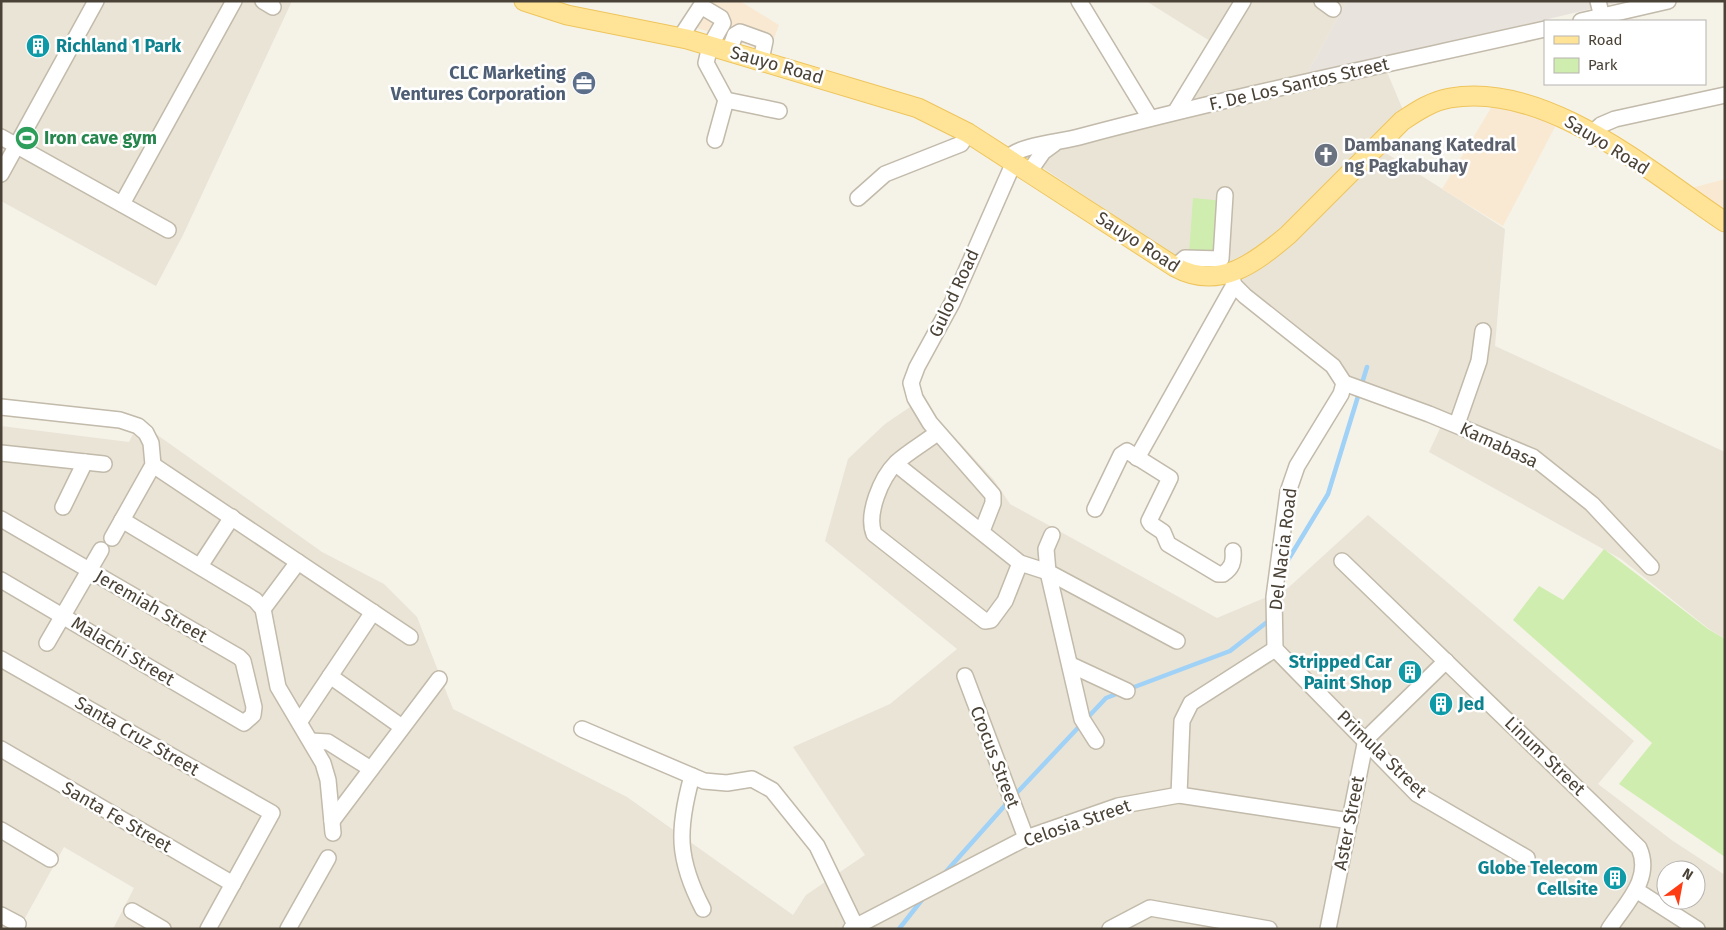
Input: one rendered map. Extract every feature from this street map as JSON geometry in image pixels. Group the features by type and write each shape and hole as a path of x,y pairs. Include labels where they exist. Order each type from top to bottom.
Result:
{"main road":[{"name":"Sauyo Road","path":"524,1 567,15 680,38 729,51 918,108 968,133 1175,267 1196,276 1232,279 1288,235 1402,121 1424,106 1448,98 1491,97 1516,101 1546,111 1592,133 1725,222"}],"street":[{"path":"1,174 96,1"},
{"path":"122,204 234,1"},
{"path":"1079,1 1150,118"},
{"path":"1176,111 1243,1"},
{"path":"1598,1 1602,17"},
{"path":"1586,20 1668,1"},
{"path":"680,38 699,8 703,6 723,20 710,46 706,63 726,100 715,140"},
{"name":"F. De Los Santos Street","path":"1011,160 1020,149 1054,144 1176,111 1544,29"},
{"path":"1592,133 1600,125 1615,119 1725,95"},
{"path":"726,100 779,111"},
{"path":"858,198 885,174 961,144 968,133"},
{"path":"1,138 168,230"},
{"name":"F. De Los Santos Street","path":"1029,172 1043,152 1054,144"},
{"name":"Gulod Road","path":"982,530 993,503 992,495 933,428 912,391 913,375 945,318 1011,160"},
{"path":"1175,267 1185,258 1221,259 1225,195"},
{"path":"1137,458 1232,279 1333,366 1344,383"},
{"path":"1457,424 1479,361 1483,331"},
{"name":"Kamabasa","path":"1344,383 1457,424 1532,457 1592,504 1651,567"},
{"name":"Del Nacia Road","path":"1274,649 1274,596 1288,492 1297,466 1341,394 1344,383"},
{"path":"1,407 128,422 138,426 146,433 154,454 153,464 112,538"},
{"path":"933,428 896,464 878,493 872,512 871,527 874,534 979,618 991,620 998,613 1005,601 1020,563"},
{"path":"1,452 104,464"},
{"path":"1095,509 1121,455 1127,452 1170,478 1149,521 1163,532 1168,544 1218,574 1223,574 1229,570 1234,561 1233,551"},
{"path":"63,506 85,462"},
{"path":"153,464 410,637"},
{"path":"896,464 982,530 1020,563 1048,572 1177,641"},
{"path":"200,566 232,517"},
{"name":"Jeremiah Street","path":"1,519 239,657 243,661 254,707 253,715 244,723"},
{"path":"122,520 255,600 263,609 278,687 300,721 323,763 328,780 333,827 371,769 439,679"},
{"path":"1052,535 1046,549 1048,572 1082,719 1096,741"},
{"path":"47,643 101,550"},
{"name":"Linum Street","path":"1342,561 1639,848 1644,864 1636,890"},
{"path":"263,609 298,562"},
{"name":"Malachi Street","path":"1,580 244,723"},
{"path":"300,721 373,612"},
{"path":"1179,795 1182,721 1191,703 1274,649"},
{"name":"Primula Street","path":"1274,649 1366,739 1417,794 1527,858"},
{"name":"Santa Cruz Street","path":"1,659 272,814 233,884"},
{"path":"1366,739 1446,660"},
{"path":"1071,665 1127,691"},
{"path":"330,676 402,727"},
{"name":"Crocus Street","path":"965,676 1026,838"},
{"path":"582,729 692,776 714,783 752,779 772,790 817,846 835,881 855,928"},
{"name":"Aster Street","path":"1328,929 1366,739"},
{"path":"311,741 328,742 371,769"},
{"name":"Santa Fe Street","path":"1,749 233,884"},
{"path":"692,776 682,817 681,844 683,859 692,889 703,909"},
{"name":"Celosia Street","path":"855,928 1026,838 1118,806 1179,795 1350,821"},
{"path":"1,830 50,859"},
{"path":"288,929 328,858"},
{"path":"208,929 233,884"},
{"path":"1609,929 1636,890 1697,929"},
{"path":"1110,929 1150,908 1269,929"},
{"path":"132,911 163,929"},
{"path":"1,915 18,924"}],"shaded area":[{"path":"1,1 292,1 183,235 156,286 1,201"},
{"path":"696,1 740,1 779,25 769,52 682,23"},
{"path":"1146,1 1347,1 1305,77 1181,105 1218,46"},
{"path":"1347,1 1624,1 1544,20 1305,77"},
{"path":"1387,72 1403,110 1262,250 1225,265 1190,266 1040,166 1057,144"},
{"path":"1494,103 1557,123 1503,226 1442,189"},
{"path":"1378,148 1505,229 1495,346 1725,452 1725,639 1709,629 1621,559 1429,452 1442,424 1347,387 1343,364 1243,284 1234,271"},
{"path":"1725,179 1725,213 1688,189"},
{"path":"913,405 925,426 939,420 994,480 1010,504 1217,618 1288,588 1368,515 1634,741 1598,784 1673,841 1702,860 1656,860 1656,910 1706,910 1706,863 1725,875 1725,929 113,929 134,888 64,847 19,929 1,929 1,426 129,442 139,422 322,552 384,584 417,617 453,709 627,797 793,915 806,895 865,855 793,747 890,704 957,649 825,541 848,459 885,424"}],"green space":[{"path":"1193,198 1224,201 1220,256 1189,253"},
{"path":"1604,549 1708,629 1725,639 1725,857 1619,784 1652,743 1513,620 1539,586 1563,600"}],"waterway":[{"path":"1285,565 1328,494 1367,367"},
{"path":"1129,689 1230,651 1271,619"},
{"path":"1013,797 1106,698 1119,693"},
{"path":"943,875 1008,802"},
{"path":"899,929 925,896"}],"place":[{"name":"Richland 1 Park","path":"38,46"},
{"name":"CLC Marketing Ventures Corporation","path":"584,83"},
{"name":"Iron cave gym","path":"27,138"},
{"name":"Dambanang Katedral ng Pagkabuhay","path":"1326,155"},
{"name":"Stripped Car Paint Shop","path":"1410,672"},
{"name":"Jed","path":"1441,704"},
{"name":"Globe Telecom Cellsite","path":"1615,878"}]}
